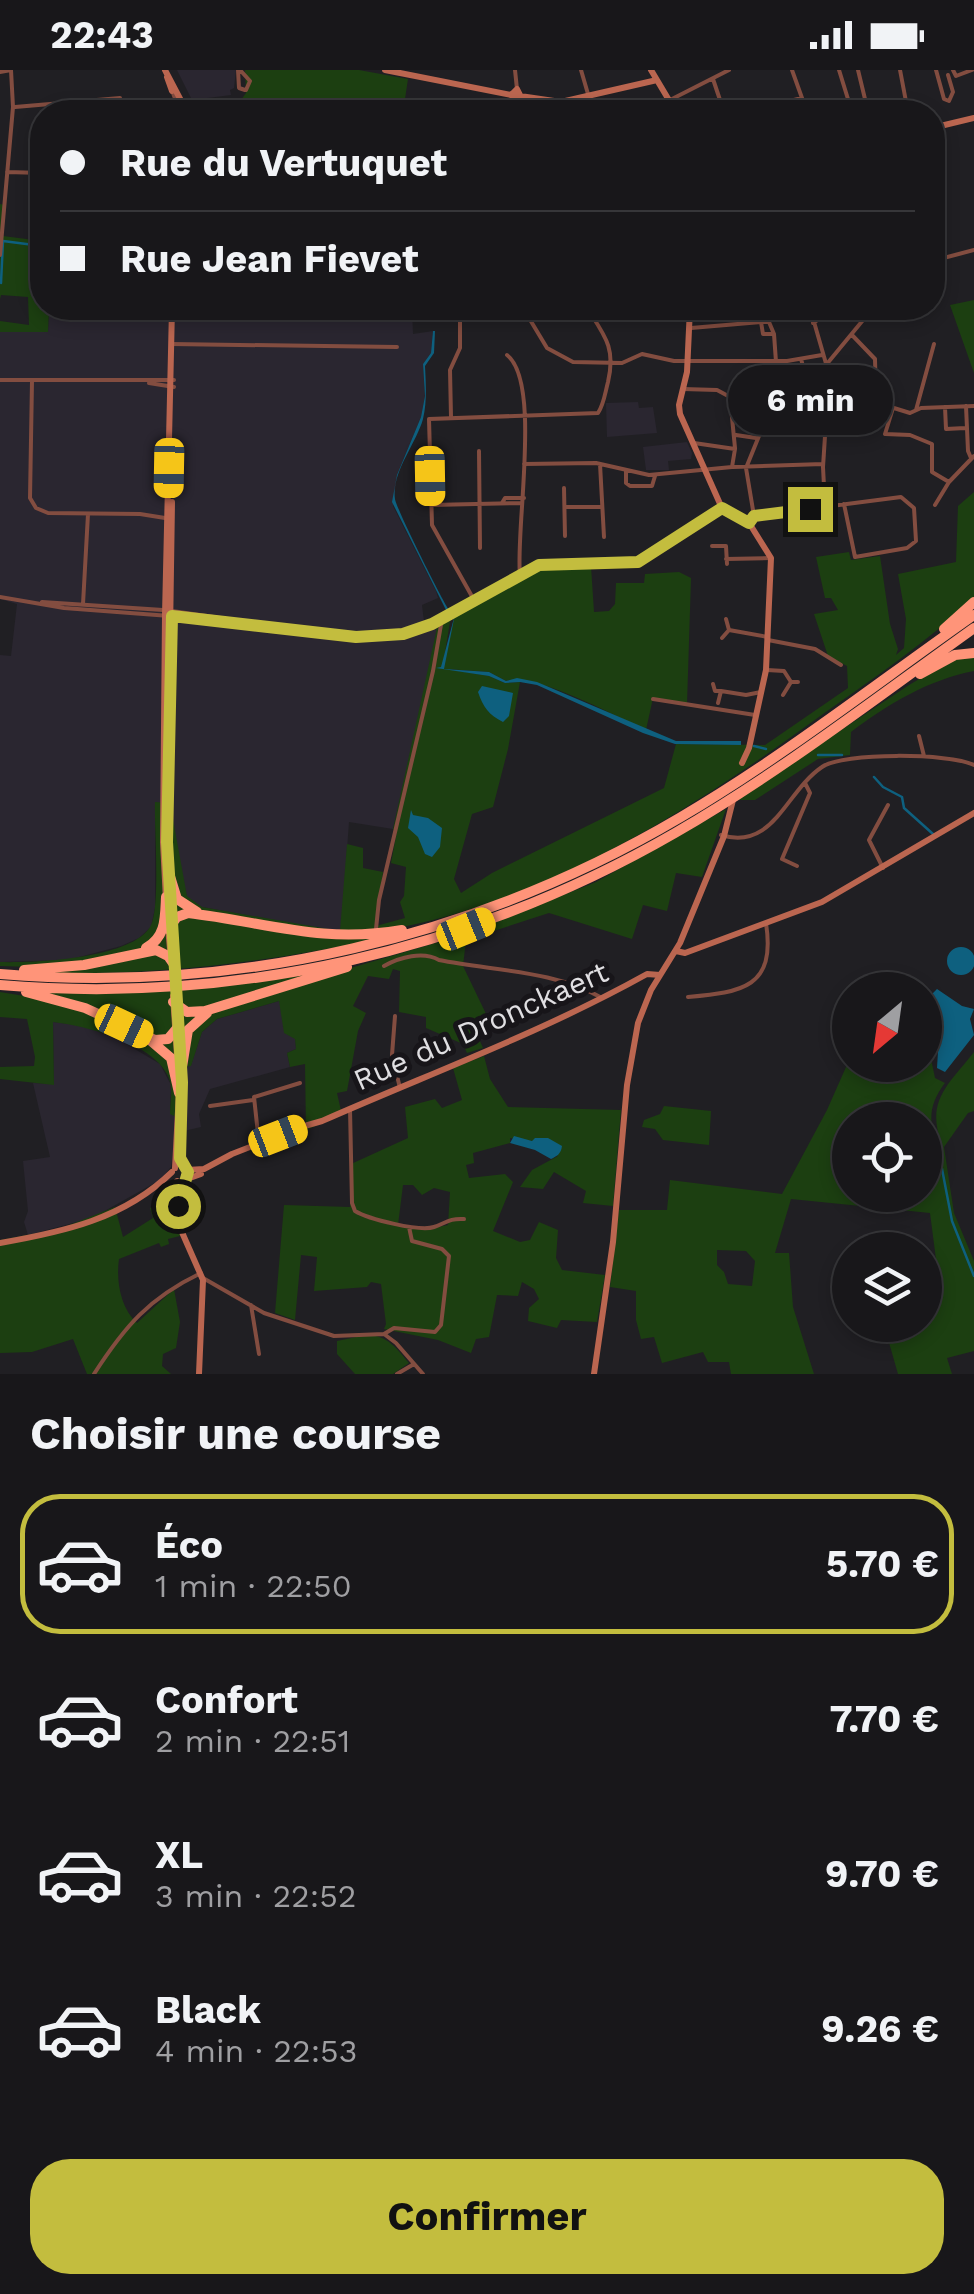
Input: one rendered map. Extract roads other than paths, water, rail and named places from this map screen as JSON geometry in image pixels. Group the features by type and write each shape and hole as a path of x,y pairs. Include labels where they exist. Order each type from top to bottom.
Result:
{"highway":[{"path":"873,686 974,602"},
{"path":"175,1000 194,1013 443,938 679,818 974,615"},
{"path":"0,986 116,989 246,979 380,954 563,890 645,850 920,674 974,632"},
{"path":"812,744 974,632"},
{"path":"920,674 955,656 974,653"},
{"path":"168,870 179,901 207,916"},
{"path":"118,958 156,941 165,922 166,897"},
{"path":"170,926 184,914 293,933 348,936 406,930 489,914"},
{"path":"0,971 111,978 248,968 381,942 489,914"},
{"path":"0,971 61,968 156,950 172,963"},
{"path":"0,986 68,1002 158,1040 165,1040 177,1029"},
{"path":"182,1067 191,1025 226,1005"},
{"path":"124,1026 168,1054 179,1094"}],"main road":[{"path":"167,70 181,100"},
{"path":"386,70 544,100"},
{"path":"396,70 422,77"},
{"path":"651,70 670,100"},
{"path":"565,100 657,80"},
{"path":"945,123 974,117"},
{"path":"170,926 163,842 174,320"},
{"path":"689,320 688,361 678,410 722,508 751,520 770,558 766,670 739,773"},
{"path":"168,613 168,870 180,1175"},
{"path":"677,948 692,949 822,902 974,812"},
{"path":"594,1374 637,1028 658,978 677,948 722,835"},
{"name":"Rue du Dronckaert","path":"180,1175 204,1170 258,1139 340,1113 503,1046 639,979 658,978"},
{"path":"177,1029 182,1067 178,1202 181,1230 202,1275 199,1374"},
{"path":"0,1243 42,1236 86,1222 180,1175"}],"street":[{"path":"0,72 11,70 14,108 1,204 0,255"},
{"path":"515,70 515,100"},
{"path":"581,70 588,96"},
{"path":"670,100 729,70"},
{"path":"792,70 802,98 794,100"},
{"path":"839,70 848,100"},
{"path":"858,70 864,100"},
{"path":"900,70 906,100"},
{"path":"936,70 948,102 953,91 951,73"},
{"path":"951,73 956,76 972,70"},
{"path":"938,78 951,73"},
{"path":"713,79 720,100 746,100"},
{"path":"99,100 120,98"},
{"path":"14,108 30,106"},
{"path":"7,172 30,173"},
{"path":"945,258 974,250"},
{"path":"452,418 451,368 460,348 460,320"},
{"path":"529,320 554,354 572,362 624,362 642,354 688,361 776,362 822,356"},
{"path":"474,600 433,528 430,419 598,413 612,362 608,343 594,320"},
{"path":"813,320 830,396 825,506"},
{"path":"814,323 818,320"},
{"path":"844,504 855,557 911,547 918,534 914,510 908,500 899,497 825,506 751,520 746,468 758,438 773,418 808,385 864,320"},
{"path":"761,322 762,333 774,334"},
{"path":"689,328 772,323 776,362"},
{"path":"852,335 875,360 875,402"},
{"path":"173,344 397,346"},
{"path":"916,410 934,344"},
{"path":"507,355 522,377 524,500 520,575"},
{"path":"802,359 808,385"},
{"path":"0,380 172,384"},
{"path":"32,380 32,503 45,512 170,514"},
{"path":"683,389 717,390 730,397 736,435 732,467"},
{"path":"830,396 875,402 910,413 974,406"},
{"path":"935,505 972,457 966,406"},
{"path":"945,407 946,428 967,428"},
{"path":"893,408 885,434 911,436 932,444 932,472 949,482"},
{"path":"736,435 758,438"},
{"path":"692,444 735,449"},
{"path":"479,451 480,548"},
{"path":"524,464 600,464 654,474 824,464"},
{"path":"600,464 604,537"},
{"path":"626,471 626,483 630,486 652,486 654,474"},
{"path":"564,488 565,536"},
{"path":"431,505 524,500"},
{"path":"565,508 601,507"},
{"path":"0,597 380,638 412,632 442,619 546,564 638,562 722,508"},
{"path":"83,607 88,513"},
{"path":"712,546 726,546 726,562 770,558"},
{"path":"376,929 379,900 442,619"},
{"path":"726,619 729,630"},
{"path":"729,630 815,649 841,664"},
{"path":"722,638 729,630"},
{"path":"766,670 784,671 795,682 783,695"},
{"path":"713,684 714,691 761,692"},
{"path":"718,702 721,691"},
{"path":"654,698 755,715"},
{"path":"919,736 924,756"},
{"path":"722,835 743,839 757,836 818,770 834,760 924,756 974,765"},
{"path":"797,866 782,860 810,793 805,783"},
{"path":"883,868 869,840 888,805"},
{"path":"688,996 724,993 756,980 768,960 766,923"},
{"path":"384,966 406,957 431,955 439,960 544,978 602,998"},
{"path":"395,1016 392,1055 400,1088"},
{"path":"210,1106 253,1100 258,1094 300,1083"},
{"path":"253,1100 258,1139"},
{"path":"350,1109 352,1207 362,1215 408,1226 431,1228 448,1219 464,1219"},
{"path":"94,1374 156,1297 202,1275 270,1315 336,1337 384,1334 394,1328 435,1332 442,1326 448,1254 442,1248 412,1241 408,1226"},
{"path":"251,1305 259,1354"},
{"path":"384,1334 423,1374"},
{"path":"397,1374 414,1364"}],"water":[{"path":"433,331 434,353 425,366 426,400 423,419 400,469 395,499 447,612 392,502 397,475 421,417 425,396 423,364 431,353"},
{"path":"455,614 444,669 489,672 506,681 517,678 537,682 676,741 741,741 741,745 675,744 537,685 505,683 489,676 436,668 441,667"},
{"path":"482,686 513,693 509,716 503,722 484,706 478,692"},
{"path":"411,810 413,815 428,818 442,828 440,847 432,857 425,854 418,837 408,828"},
{"path":"961,947 971,951 975,961 971,971 961,975 951,971 947,961 951,951"},
{"path":"942,992 974,1009 970,1019 974,1035 945,1072"},
{"path":"514,1136 532,1141 548,1138 562,1146 551,1159 510,1143"}],"waterway":[{"path":"1,283 3,241 30,244"},
{"path":"754,746 766,749"},
{"path":"818,755 842,755"},
{"path":"874,777 902,797 904,808 933,834"},
{"path":"942,1169 952,1221 974,1276"}]}
